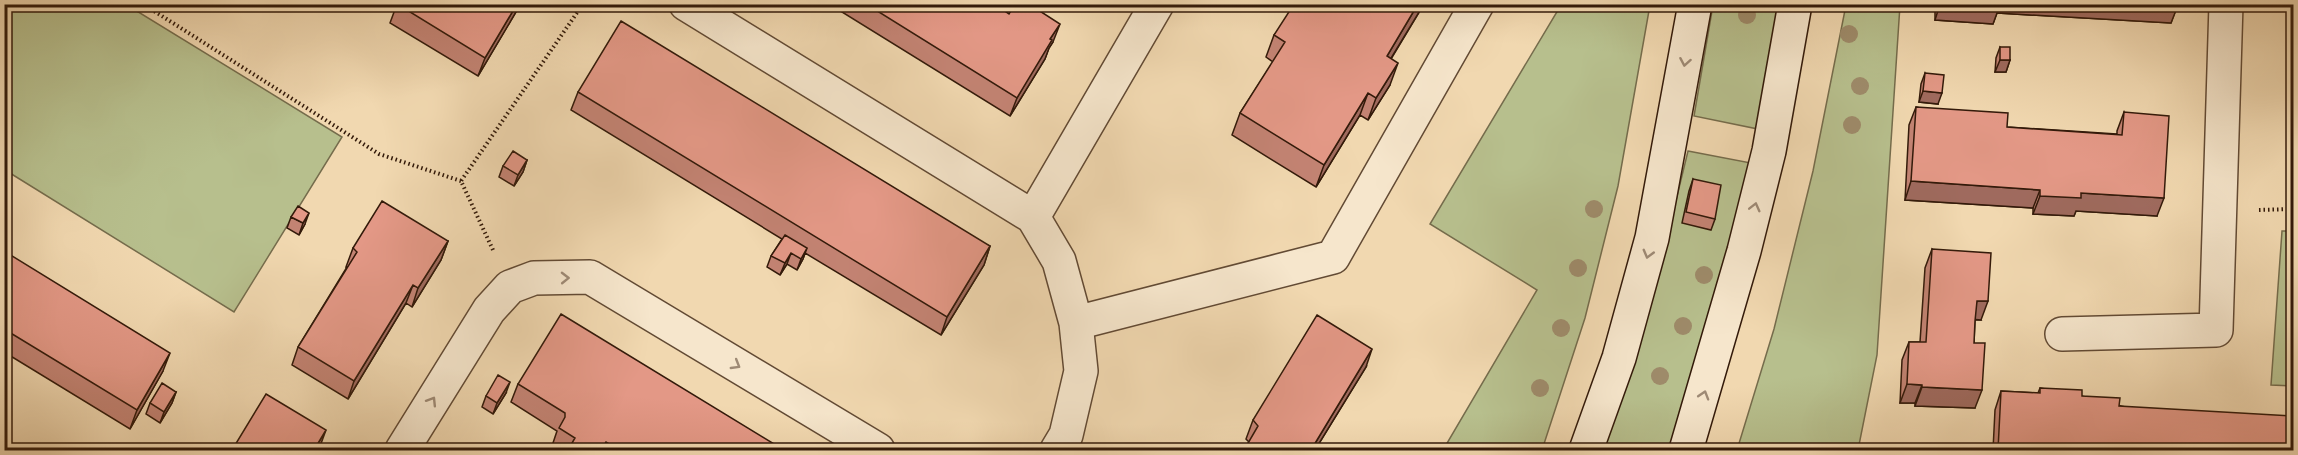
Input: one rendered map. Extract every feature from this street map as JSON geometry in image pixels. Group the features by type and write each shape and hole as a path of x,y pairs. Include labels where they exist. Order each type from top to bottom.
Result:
{"street":[{"path":"686,4 1033,217 1059,261 1076,323 1081,371 1066,435 1057,450"},
{"path":"1033,217 1156,4"},
{"path":"1076,323 1333,257 1477,4"},
{"path":"1586,450 1619,358 1652,238 1695,4"},
{"path":"1686,450 1744,251 1764,173 1795,4"},
{"path":"2062,334 2216,330 2226,4"},
{"path":"402,450 489,310 510,287 534,278 590,278 878,450"}],"path":[{"path":"144,4 379,154 461,181 510,287"},
{"path":"461,181 583,4"}],"green space":[{"path":"4,5 127,5 342,137 234,312 5,170"},
{"path":"1561,5 1650,5 1618,186 1585,318 1542,450 1443,450 1537,290 1430,224"},
{"path":"1713,5 1785,5 1758,129 1694,116"},
{"path":"1846,5 1900,5 1877,355 1858,450 1737,450 1774,329 1813,171"},
{"path":"1688,151 1751,163 1736,223 1669,450 1602,450 1662,258"},
{"path":"2282,231 2293,231 2293,386 2271,385"}],"building":[{"path":"397,4 517,4 485,58"},
{"path":"866,4 994,4 1009,14 1015,4 1029,4 1060,24 1017,98"},
{"path":"1294,4 1304,7 1306,4 1418,4 1387,56 1398,63 1376,98 1368,93 1324,165 1240,113 1285,42 1274,35"},
{"path":"621,21 990,246 947,317 578,92"},
{"path":"2000,47 2010,47 2010,60 2000,60"},
{"path":"1925,73 1944,75 1942,93 1923,91"},
{"path":"1916,107 2008,113 2007,127 2122,135 2124,112 2169,116 2164,198 2081,193 2081,198 2040,196 2040,190 1911,181"},
{"path":"513,151 527,160 518,175 503,166"},
{"path":"1693,179 1721,185 1715,219 1686,212"},
{"path":"382,201 448,241 418,288 413,285 354,381 298,347 357,252 353,248"},
{"path":"298,206 309,213 303,223 291,217"},
{"path":"785,235 807,248 801,259 791,253 785,263 771,256"},
{"path":"1932,249 1991,253 1988,301 1977,301 1975,321 1974,343 1985,343 1982,390 1907,384 1909,342 1926,342"},
{"path":"4,251 170,353 137,410 4,329"},
{"path":"561,314 784,450 619,450 606,442 601,450 585,450 572,443 575,438 559,428 565,413 518,384"},
{"path":"1317,315 1372,349 1311,450 1244,450 1258,426 1253,420"},
{"path":"498,375 510,382 497,403 486,396"},
{"path":"162,383 176,392 164,412 150,403"},
{"path":"2040,388 2082,390 2082,396 2120,398 2119,406 2294,416 2294,450 1998,450 2001,391 2040,393"},
{"path":"266,394 326,430 314,450 232,450"}]}
